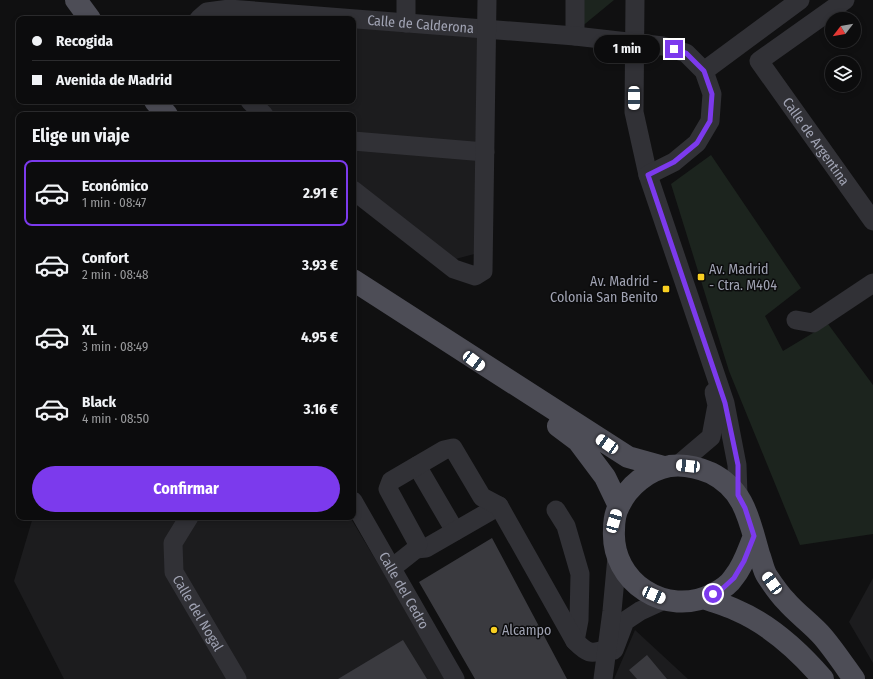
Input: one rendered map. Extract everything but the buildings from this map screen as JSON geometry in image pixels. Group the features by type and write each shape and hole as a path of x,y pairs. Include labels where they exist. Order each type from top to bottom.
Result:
{"main road":[{"path":"76,0 88,16"},
{"path":"158,104 164,112"},
{"path":"356,282 628,457 671,466 698,467 723,479 738,495 745,508 766,574 785,601 822,636 854,679"},
{"path":"449,342 578,441 605,477 619,506"},
{"path":"671,466 642,477 630,488 619,506 614,521 613,540 617,557 628,576 644,591 664,600 682,602 704,598 722,589 734,578 744,561 754,536"},
{"path":"704,598 736,610 771,630 805,658 824,679"}],"street":[{"path":"406,0 406,23"},
{"path":"356,192 454,269 475,276 483,271 487,0"},
{"path":"575,0 575,36"},
{"path":"635,0 634,112 648,175 725,403 738,465 738,495"},
{"path":"648,175 674,162 697,143 710,121 712,94 704,71 800,0"},
{"name":"Calle de Argentina","path":"845,0 759,61 873,222"},
{"name":"Calle de Calderona","path":"203,15 229,9 297,7 406,23 575,36 663,46 686,53 704,71"},
{"path":"253,104 261,112"},
{"path":"356,142 485,152"},
{"path":"796,320 813,323 873,283"},
{"path":"671,466 711,437 717,405 700,330"},
{"path":"416,549 418,544 388,489 390,482 444,450 453,448 482,497 499,506 575,641 586,651 596,653 607,649"},
{"path":"417,466 455,531"},
{"name":"Calle del Cedro","path":"356,506 455,679"},
{"path":"392,568 416,549 426,548 499,506"},
{"path":"556,510 566,526 580,574 579,620 575,641"},
{"name":"Calle del Nogal","path":"187,520 173,543 174,572 237,679"},
{"path":"603,679 617,557"},
{"path":"603,679 625,621 640,611 664,600"},
{"path":"805,658 816,679"}],"shaded area":[{"path":"579,0 614,0 580,28"},
{"path":"356,25 479,33 478,253 448,261 356,189 356,112 267,112 258,104 356,104"},
{"path":"711,155 801,288 765,316 783,351 828,324 873,385 873,534 800,545 729,371 671,184"},
{"path":"32,520 352,520 447,679 64,679 14,581"},
{"path":"873,578 873,663 849,622"},
{"path":"635,630 688,679 614,679"}],"place":[{"name":"Av. Madrid - Ctra. M404","path":"701,277"},
{"name":"Av. Madrid - Colonia San Benito","path":"666,289"},
{"name":"Alcampo","path":"494,630"}],"route":[{"path":"674,49 686,53 704,71 712,94 710,121 697,143 674,162 648,175 725,403 738,465 738,495 745,508 754,536 744,561 734,578 722,589 713,594"}]}
